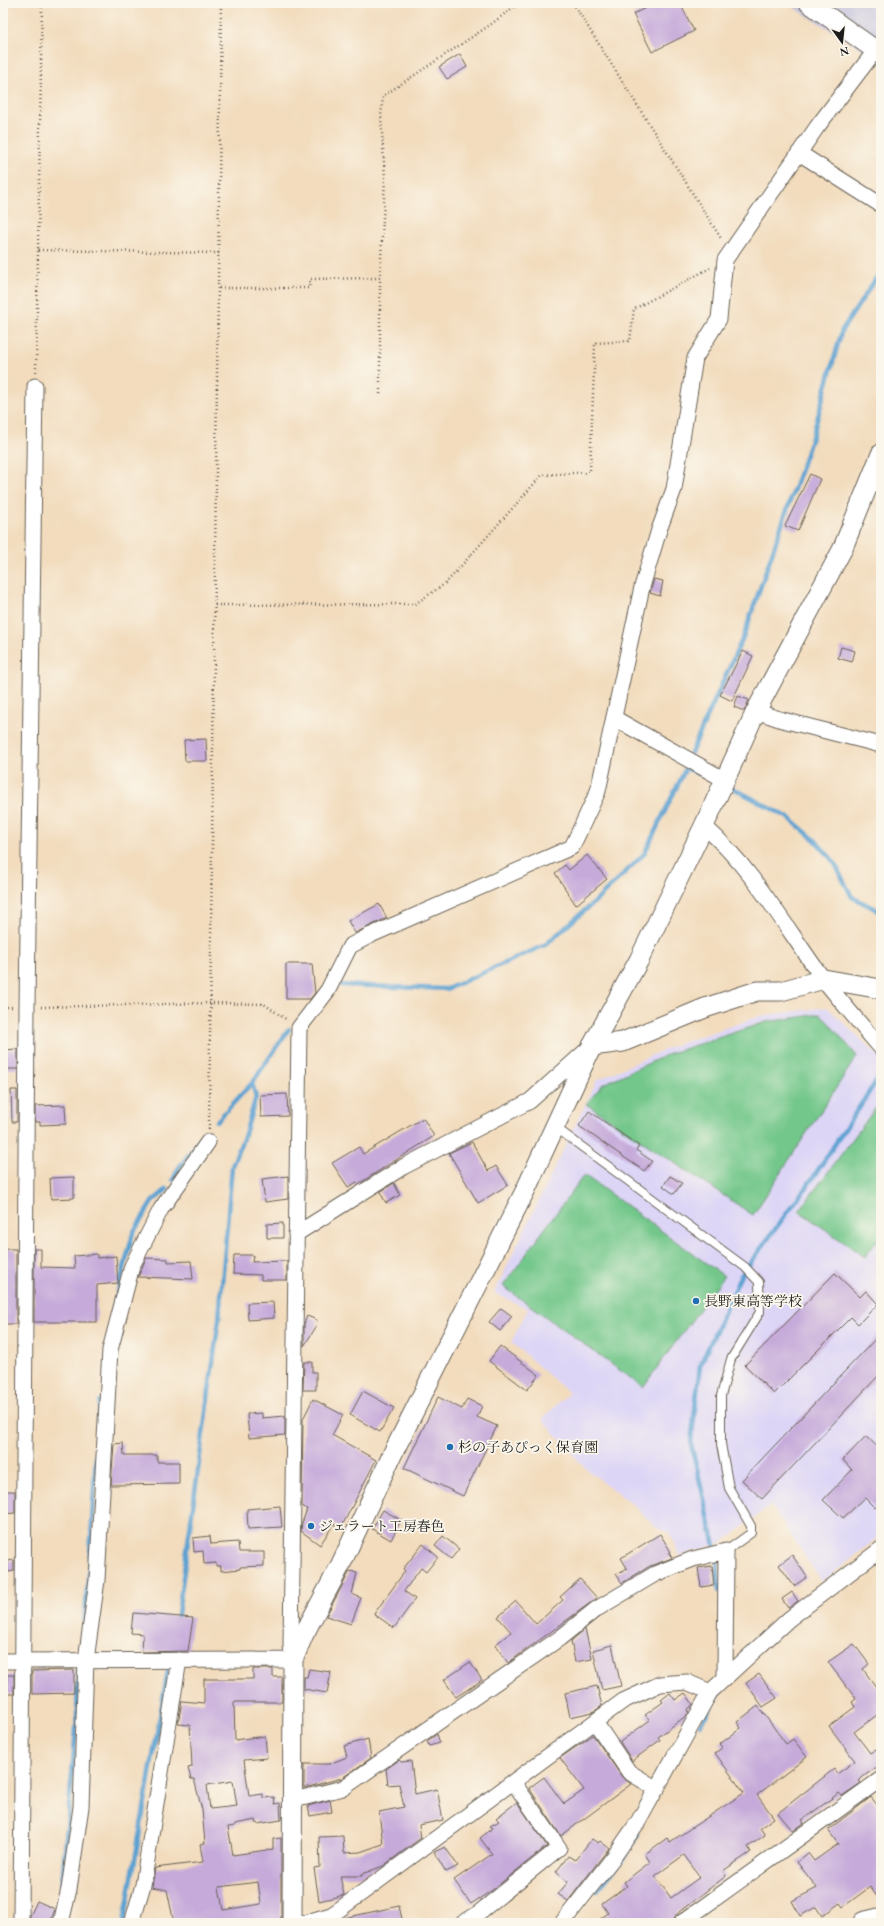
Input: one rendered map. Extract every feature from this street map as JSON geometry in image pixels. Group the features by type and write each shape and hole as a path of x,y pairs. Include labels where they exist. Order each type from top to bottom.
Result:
{"main road":[{"path":"864,1923 881,1919"}],"street":[{"path":"292,1923 294,1800 293,1660 291,1646 299,1028 328,990 350,946 371,935 572,846 598,791 642,587 659,530 674,489 695,358 719,319 728,256 799,153 879,50 809,3"},
{"path":"799,153 881,205"},
{"path":"21,1923 24,1661 27,1007 35,386"},
{"path":"293,1660 304,1634 340,1566 393,1453 526,1189 592,1046 639,960 704,826 756,710 842,550 881,454"},
{"path":"756,710 779,719 881,745"},
{"path":"614,718 725,780"},
{"path":"704,826 724,843 797,940 824,979 881,1048"},
{"path":"296,1234 403,1167 530,1101 592,1046 623,1042 705,1008 757,991 781,991 824,979 881,989"},
{"path":"61,1923 69,1889 81,1807 86,1660 97,1580 110,1350 132,1266 161,1209 208,1142"},
{"path":"562,1923 613,1858 638,1822 710,1692 789,1619 881,1548"},
{"path":"294,1800 343,1788 560,1638 595,1610 656,1574 693,1559 726,1551 725,1678"},
{"path":"132,1923 142,1885 179,1660"},
{"path":"3,1661 293,1660"},
{"path":"304,1923 331,1915 340,1909 623,1701 660,1684 687,1682 710,1692"},
{"path":"595,1722 630,1772 657,1789"},
{"path":"681,1923 881,1779"},
{"path":"462,1923 476,1915 559,1848 514,1782"}],"lane":[{"path":"555,1127 747,1269 759,1282 760,1312 731,1359 721,1396 721,1444 729,1488 751,1526 751,1533 726,1551"}],"path":[{"path":"35,386 42,3"},
{"path":"208,1142 211,1003 221,3"},
{"path":"380,394 380,278 385,179 380,116 383,96 484,30 520,3"},
{"path":"215,605 415,604 446,583 542,475 590,472 595,343 630,341 634,309 728,256 573,3"},
{"path":"38,250 219,253"},
{"path":"219,288 309,288 310,279 380,278"},
{"path":"3,1007 211,1003 264,1004 299,1028"}],"shaded area":[{"path":"786,3 881,3 881,65 864,50"},
{"name":"長野東高等学校","path":"827,1007 881,1058 881,1535 822,1582 771,1505 723,1542 679,1556 670,1533 657,1528 632,1504 586,1469 542,1419 569,1393 511,1342 528,1309 494,1293 597,1080 670,1047 760,1016"}],"green space":[{"path":"821,1014 857,1056 753,1215 586,1104 603,1084 671,1053 766,1022"},
{"path":"881,1101 881,1235 865,1257 799,1211"},
{"path":"584,1175 724,1276 643,1387 503,1286"}],"building":[{"path":"656,3 680,3 694,31 652,52 633,14"},
{"path":"460,54 467,67 447,79 439,67"},
{"path":"810,474 820,479 798,531 785,526"},
{"path":"654,579 663,581 660,596 650,593"},
{"path":"841,647 855,651 852,662 838,658"},
{"path":"743,651 753,656 732,701 720,695"},
{"path":"738,696 749,700 744,711 734,707"},
{"path":"206,739 207,761 185,761 184,740"},
{"path":"587,855 607,879 576,905 555,873 565,865 569,870"},
{"path":"379,904 387,918 355,933 348,921"},
{"path":"286,964 312,964 315,993 310,999 286,999"},
{"path":"18,1049 18,1069 4,1069 4,1050"},
{"path":"11,1090 17,1090 17,1122 12,1122"},
{"path":"287,1094 288,1116 261,1117 260,1095"},
{"path":"65,1105 66,1124 40,1125 40,1122 35,1122 35,1106"},
{"path":"589,1111 639,1146 636,1150 652,1161 644,1171 579,1126"},
{"path":"423,1118 434,1136 358,1184 357,1182 348,1187 332,1163 359,1147 363,1154"},
{"path":"472,1142 488,1171 496,1166 508,1185 478,1203 449,1153"},
{"path":"288,1176 288,1199 265,1202 262,1179"},
{"path":"670,1176 682,1183 674,1194 663,1186"},
{"path":"74,1177 74,1198 51,1199 50,1178"},
{"path":"394,1183 400,1195 386,1203 380,1192"},
{"path":"283,1223 283,1238 267,1238 267,1224"},
{"path":"3,1249 16,1249 16,1324 3,1324"},
{"path":"34,1249 41,1249 41,1267 75,1268 74,1256 97,1254 97,1258 116,1256 118,1283 97,1285 97,1322 34,1322"},
{"path":"234,1255 253,1255 252,1262 287,1261 287,1280 261,1280 261,1275 233,1274"},
{"path":"146,1258 168,1259 168,1262 191,1261 193,1279 138,1277"},
{"path":"835,1273 860,1297 866,1291 878,1304 858,1324 851,1317 774,1394 745,1365"},
{"path":"273,1302 274,1318 248,1320 247,1303"},
{"path":"501,1308 512,1316 500,1331 489,1322"},
{"path":"307,1316 317,1320 316,1327 304,1346 304,1324"},
{"path":"881,1333 881,1373 762,1499 742,1480"},
{"path":"500,1346 539,1375 527,1390 489,1361"},
{"path":"304,1362 312,1362 312,1372 316,1372 316,1390 303,1390"},
{"path":"363,1391 394,1408 380,1432 350,1415"},
{"name":"杉の子あぴっく保育園","path":"438,1397 462,1409 467,1399 482,1406 477,1417 497,1426 463,1496 404,1468"},
{"path":"313,1399 343,1415 332,1435 376,1460 341,1528 334,1524 320,1545 301,1531 307,1509 302,1506 303,1419"},
{"path":"262,1413 262,1418 285,1416 285,1435 249,1438 247,1414"},
{"path":"866,1436 881,1450 881,1501 875,1508 865,1498 843,1518 823,1500 852,1470 843,1460"},
{"path":"123,1443 124,1455 157,1455 157,1462 179,1462 179,1484 111,1485 114,1444"},
{"path":"3,1491 15,1491 15,1513 3,1514"},
{"path":"280,1506 282,1527 248,1529 247,1509"},
{"path":"383,1510 401,1520 391,1540 372,1529"},
{"path":"660,1534 671,1552 669,1553 672,1558 650,1566 622,1583 616,1574 627,1568 621,1558"},
{"path":"210,1536 211,1544 238,1542 239,1552 264,1552 264,1566 240,1567 240,1569 221,1571 221,1566 216,1566 216,1563 204,1564 203,1551 194,1552 193,1538"},
{"path":"443,1536 459,1549 451,1559 435,1546"},
{"path":"423,1544 438,1557 426,1572 421,1568 404,1591 415,1599 394,1628 374,1614 405,1571 403,1569"},
{"path":"792,1555 807,1577 794,1586 779,1565"},
{"path":"14,1560 14,1571 8,1572 7,1561"},
{"path":"712,1566 714,1585 701,1587 698,1568"},
{"path":"350,1571 357,1573 352,1594 361,1598 351,1624 326,1616"},
{"path":"580,1579 597,1598 508,1663 495,1645 511,1632 498,1617 516,1601 536,1624 563,1600 560,1597"},
{"path":"792,1592 798,1601 788,1608 782,1599"},
{"path":"133,1613 193,1618 188,1651 142,1652 143,1634 131,1633"},
{"path":"585,1629 592,1659 575,1662 571,1641"},
{"path":"854,1644 869,1664 863,1669 876,1687 881,1684 881,1712 854,1732 870,1753 876,1749 881,1756 881,1764 864,1776 859,1781 861,1783 842,1796 839,1793 802,1820 804,1823 793,1831 778,1813 834,1769 837,1774 855,1761 829,1726 855,1707 852,1702 856,1699 828,1662"},
{"path":"612,1645 621,1686 602,1690 593,1650"},
{"path":"470,1662 482,1680 456,1697 444,1680"},
{"path":"253,1669 273,1669 273,1677 282,1677 282,1702 234,1702 235,1740 265,1736 267,1758 244,1760 249,1796 263,1794 263,1798 274,1797 275,1804 280,1803 281,1820 257,1824 256,1820 235,1824 235,1826 228,1827 233,1855 273,1849 273,1839 281,1838 281,1923 174,1923 167,1890 152,1887 155,1868 203,1862 200,1844 205,1843 202,1810 194,1779 191,1779 188,1768 192,1767 190,1725 178,1724 182,1701 204,1703 204,1679 253,1679","holes":["233,1781 237,1806 210,1809 207,1785","258,1882 261,1904 223,1910 219,1887"]},
{"path":"309,1669 331,1672 327,1693 304,1689 304,1677 307,1677"},
{"path":"74,1670 74,1693 32,1694 32,1671"},
{"path":"759,1674 777,1698 763,1707 746,1683"},
{"path":"7,1675 14,1675 14,1694 7,1694"},
{"path":"597,1686 602,1706 593,1712 570,1717 565,1693"},
{"path":"670,1693 675,1700 685,1693 693,1704 687,1711 689,1712 658,1737 660,1740 632,1761 620,1742 650,1720 645,1715 663,1702 661,1700"},
{"path":"758,1706 786,1744 793,1739 807,1757 757,1795 774,1818 760,1828 765,1835 748,1847 751,1852 723,1871 726,1876 680,1911 673,1919 672,1923 595,1923 608,1913 602,1904 627,1886 624,1882 650,1862 645,1854 667,1838 670,1842 744,1793 715,1753 723,1747 720,1744 741,1728 737,1722","holes":["684,1855 700,1877 671,1898 655,1876"]},
{"path":"437,1734 440,1743 429,1746 427,1741"},
{"path":"593,1735 622,1777 631,1784 561,1836 529,1788 544,1777 564,1804 584,1790 560,1758"},
{"path":"368,1739 371,1758 342,1778 304,1788 304,1764 329,1764 347,1757 344,1746"},
{"path":"399,1760 401,1762 411,1761 415,1794 437,1789 443,1820 419,1825 421,1838 383,1866 362,1874 362,1876 340,1876 344,1895 319,1901 314,1868 320,1867 319,1837 343,1836 344,1853 360,1852 383,1844 379,1812 404,1807 399,1784 388,1785 386,1769"},
{"path":"871,1797 881,1810 881,1902 870,1887 843,1907 840,1903 822,1916 816,1907 800,1916 792,1901 817,1888 797,1862 808,1853 814,1861 838,1844 828,1830"},
{"path":"330,1800 332,1812 310,1816 308,1806"},
{"path":"517,1802 547,1846 491,1891 471,1904 454,1880 492,1854 480,1838 493,1828 490,1826 499,1821 496,1818"},
{"path":"592,1839 598,1843 600,1841 609,1848 568,1901 558,1894 568,1882 556,1872 568,1856 575,1860"},
{"path":"445,1847 458,1866 446,1872 434,1852"},
{"path":"37,1901 55,1909 50,1923 35,1923 30,1921 30,1916"},
{"path":"399,1906 403,1923 345,1923 344,1918"}],"waterway":[{"path":"691,753 744,635 813,434 842,330 881,271"},
{"path":"341,985 447,989 545,945 598,899 644,854 686,768 701,775"},
{"path":"729,786 789,818 815,840 834,862 852,897 881,912"},
{"path":"217,1121 252,1083 289,1029"},
{"path":"715,1546 691,1444 700,1366 740,1277 812,1179 881,1074"},
{"path":"177,1621 219,1319 232,1166 245,1134 256,1097 252,1083"},
{"path":"173,1180 178,1169 199,1141"},
{"path":"112,1315 133,1233 152,1202 167,1189"},
{"path":"84,1621 100,1401"},
{"path":"717,1559 719,1591"},
{"path":"61,1893 77,1719 78,1670"},
{"path":"124,1923 168,1670"},
{"path":"700,1725 721,1690"},
{"path":"597,1890 621,1862 638,1835"}],"place":[{"name":"長野東高等学校","path":"696,1301"},
{"name":"杉の子あぴっく保育園","path":"450,1447"},
{"name":"ジェラート工房春色","path":"311,1526"}]}
